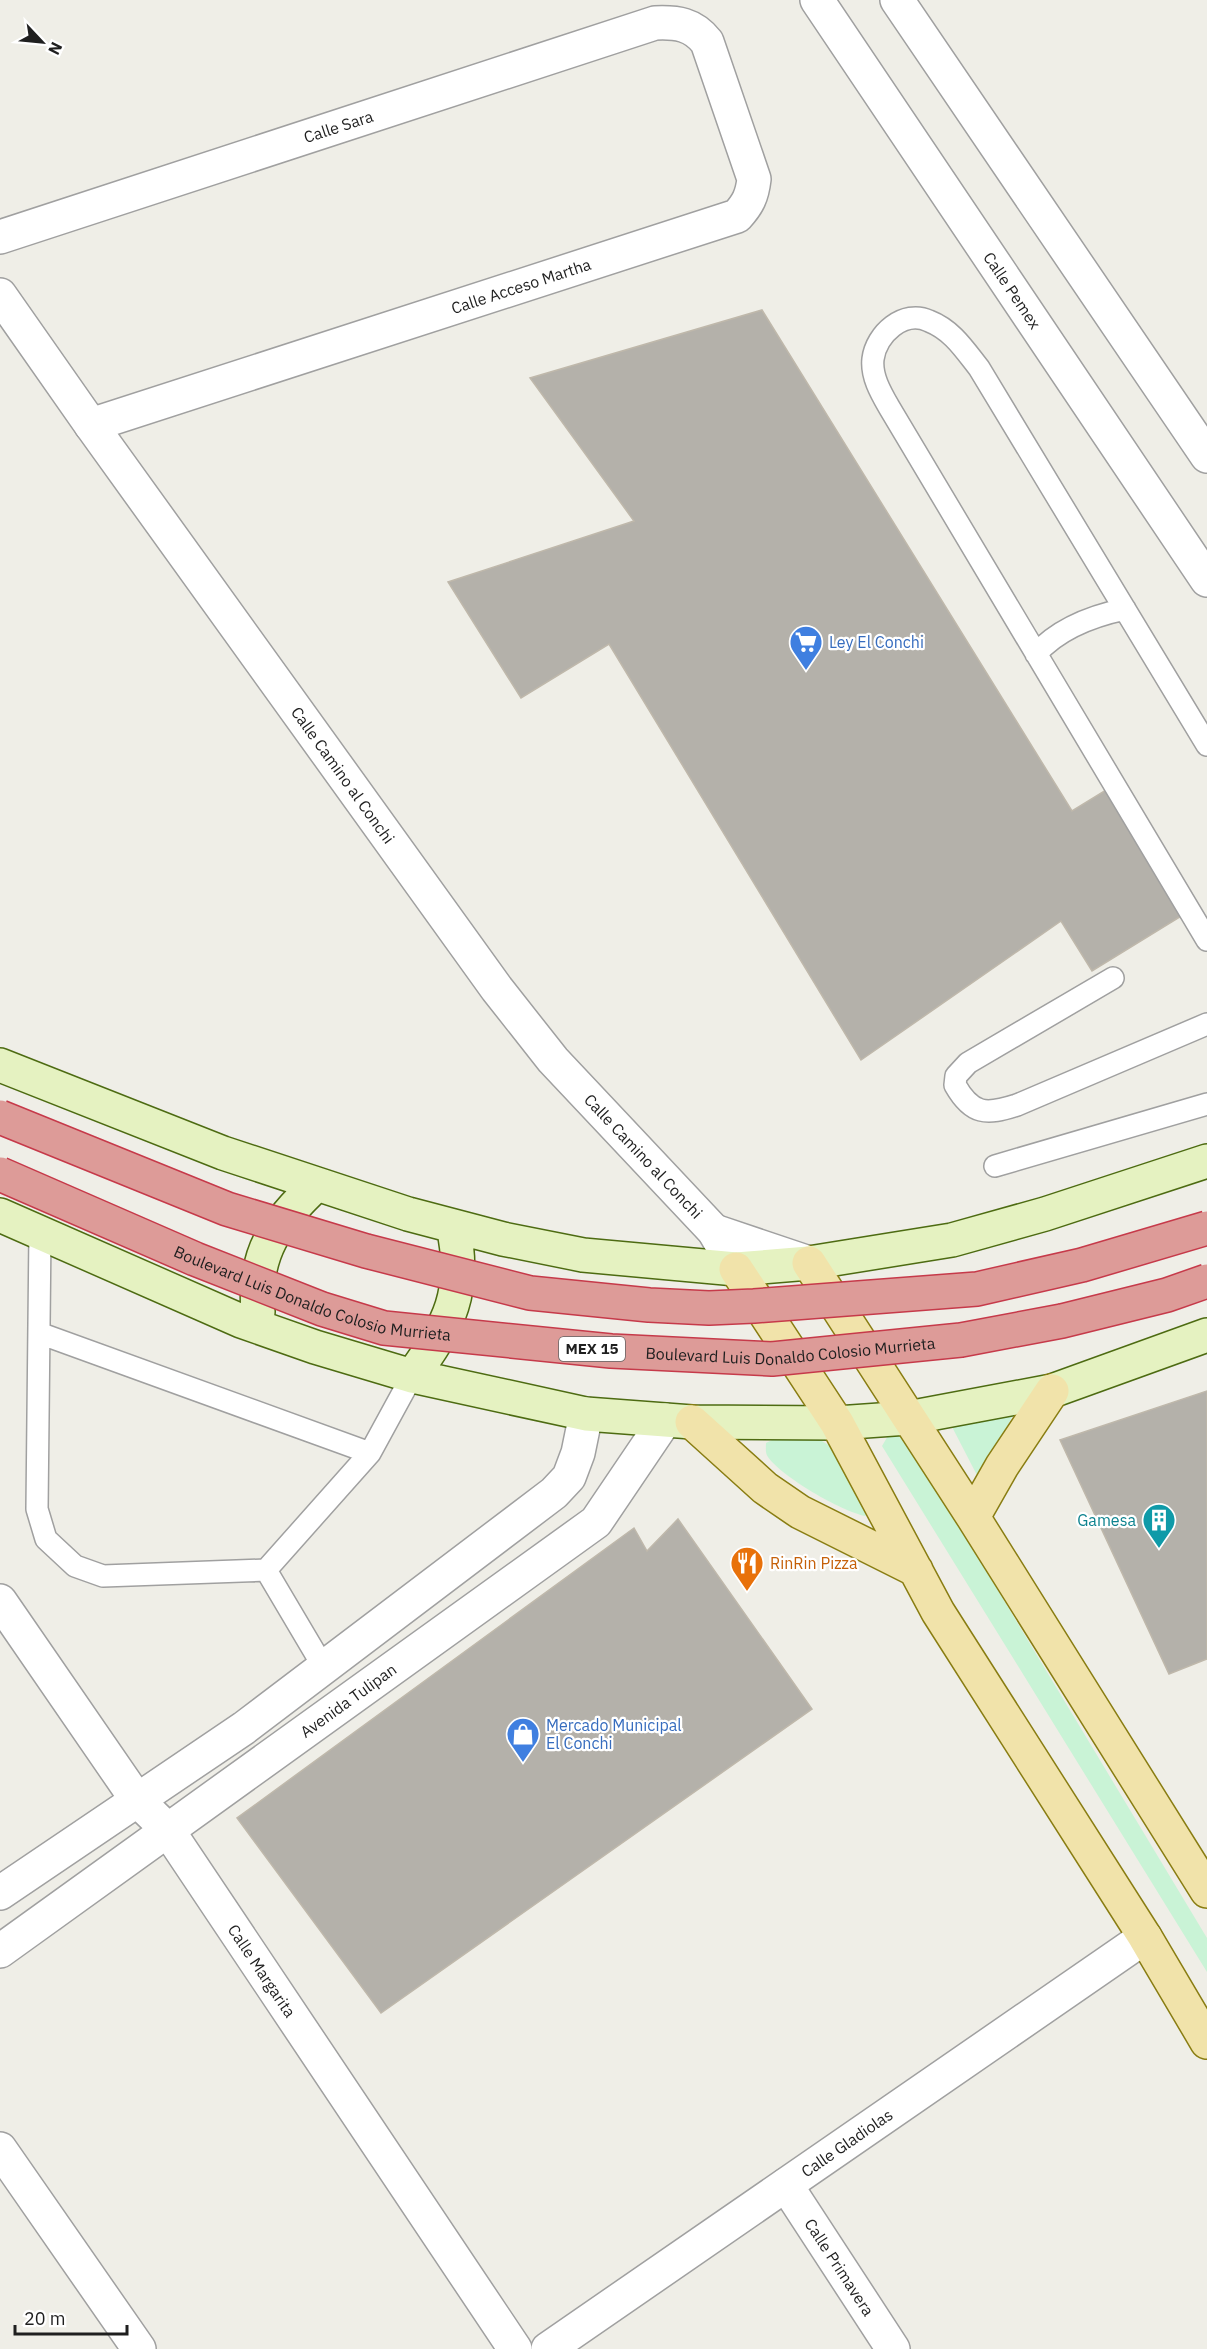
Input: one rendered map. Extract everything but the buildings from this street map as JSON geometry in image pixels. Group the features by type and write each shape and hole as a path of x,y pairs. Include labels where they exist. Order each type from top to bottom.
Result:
{"highway":[{"path":"0,1117 226,1209 366,1251 530,1293 649,1305 709,1308 754,1306 977,1289 1082,1265 1207,1228"},
{"name":"Boulevard Luis Donaldo Colosio Murrieta","path":"0,1174 195,1258 322,1309 384,1328 611,1351 772,1359 961,1340 1062,1321 1167,1295 1207,1281"}],"main road":[{"path":"809,1263 973,1517 1207,1891"},
{"path":"736,1269 837,1424 945,1623 1145,1937 1207,2042"},
{"path":"973,1517 1002,1466 1052,1391"},
{"path":"679,1421 765,1488 800,1512 916,1570"}],"street":[{"name":"Calle Pemex","path":"817,0 1207,580"},
{"path":"897,0 1207,456"},
{"name":"Calle Sara","path":"0,237 655,23 676,22"},
{"name":"Calle Acceso Martha","path":"91,425 737,216 747,206 752,195 754,179 707,42 699,32 676,22"},
{"name":"Calle Camino al Conchi","path":"0,295 497,989 553,1060 714,1231"},
{"path":"0,1065 223,1153 408,1214 503,1239 583,1255 736,1269 809,1263 952,1240 1045,1214 1207,1161"},
{"path":"260,1326 256,1289 263,1257 276,1228 291,1208 317,1184"},
{"path":"0,1215 241,1321 315,1347 412,1376 586,1414 679,1421 837,1424 908,1418 1052,1391 1207,1335"},
{"path":"412,1376 427,1357 454,1305 459,1283 459,1252 453,1226"},
{"path":"714,1231 809,1263"},
{"path":"714,1231 736,1269"},
{"path":"0,1893 244,1728 554,1493 569,1477 578,1453 586,1414"},
{"name":"Avenida Tulipan","path":"0,1951 596,1522 679,1421"},
{"name":"Calle Margarita","path":"0,1601 137,1800 167,1829 515,2349"},
{"path":"331,1663 363,1689"},
{"name":"Calle Gladiolas","path":"548,2349 1145,1937"},
{"path":"0,2149 139,2349"},
{"name":"Calle Primavera","path":"786,2185 893,2349"}],"lane":[{"path":"1207,745 979,368 952,334 927,319 902,320 883,335 873,359 876,382 1207,940"},
{"path":"1036,654 1050,640 1076,625 1099,614 1125,609"},
{"path":"1113,978 968,1063 956,1076 955,1085 963,1099 978,1110 997,1111 1017,1105 1207,1024"},
{"path":"995,1166 1207,1104"},
{"path":"40,1232 37,1509 46,1539 75,1566 103,1576 266,1570 370,1453 412,1376"},
{"path":"39,1333 370,1453"},
{"path":"266,1570 331,1663"}],"green space":[{"path":"1018,1404 981,1483 949,1421"},
{"path":"798,1427 832,1447 880,1504 865,1516 855,1513 813,1492 775,1465 767,1455 766,1443"},
{"path":"889,1434 905,1436 1207,1938 1207,1972 882,1446"}],"place":[{"name":"Ley El Conchi","path":"806,671"},
{"name":"Gamesa","path":"1159,1549"},
{"name":"RinRin Pizza","path":"747,1592"},
{"name":"Mercado Municipal El Conchi","path":"523,1763"}]}
